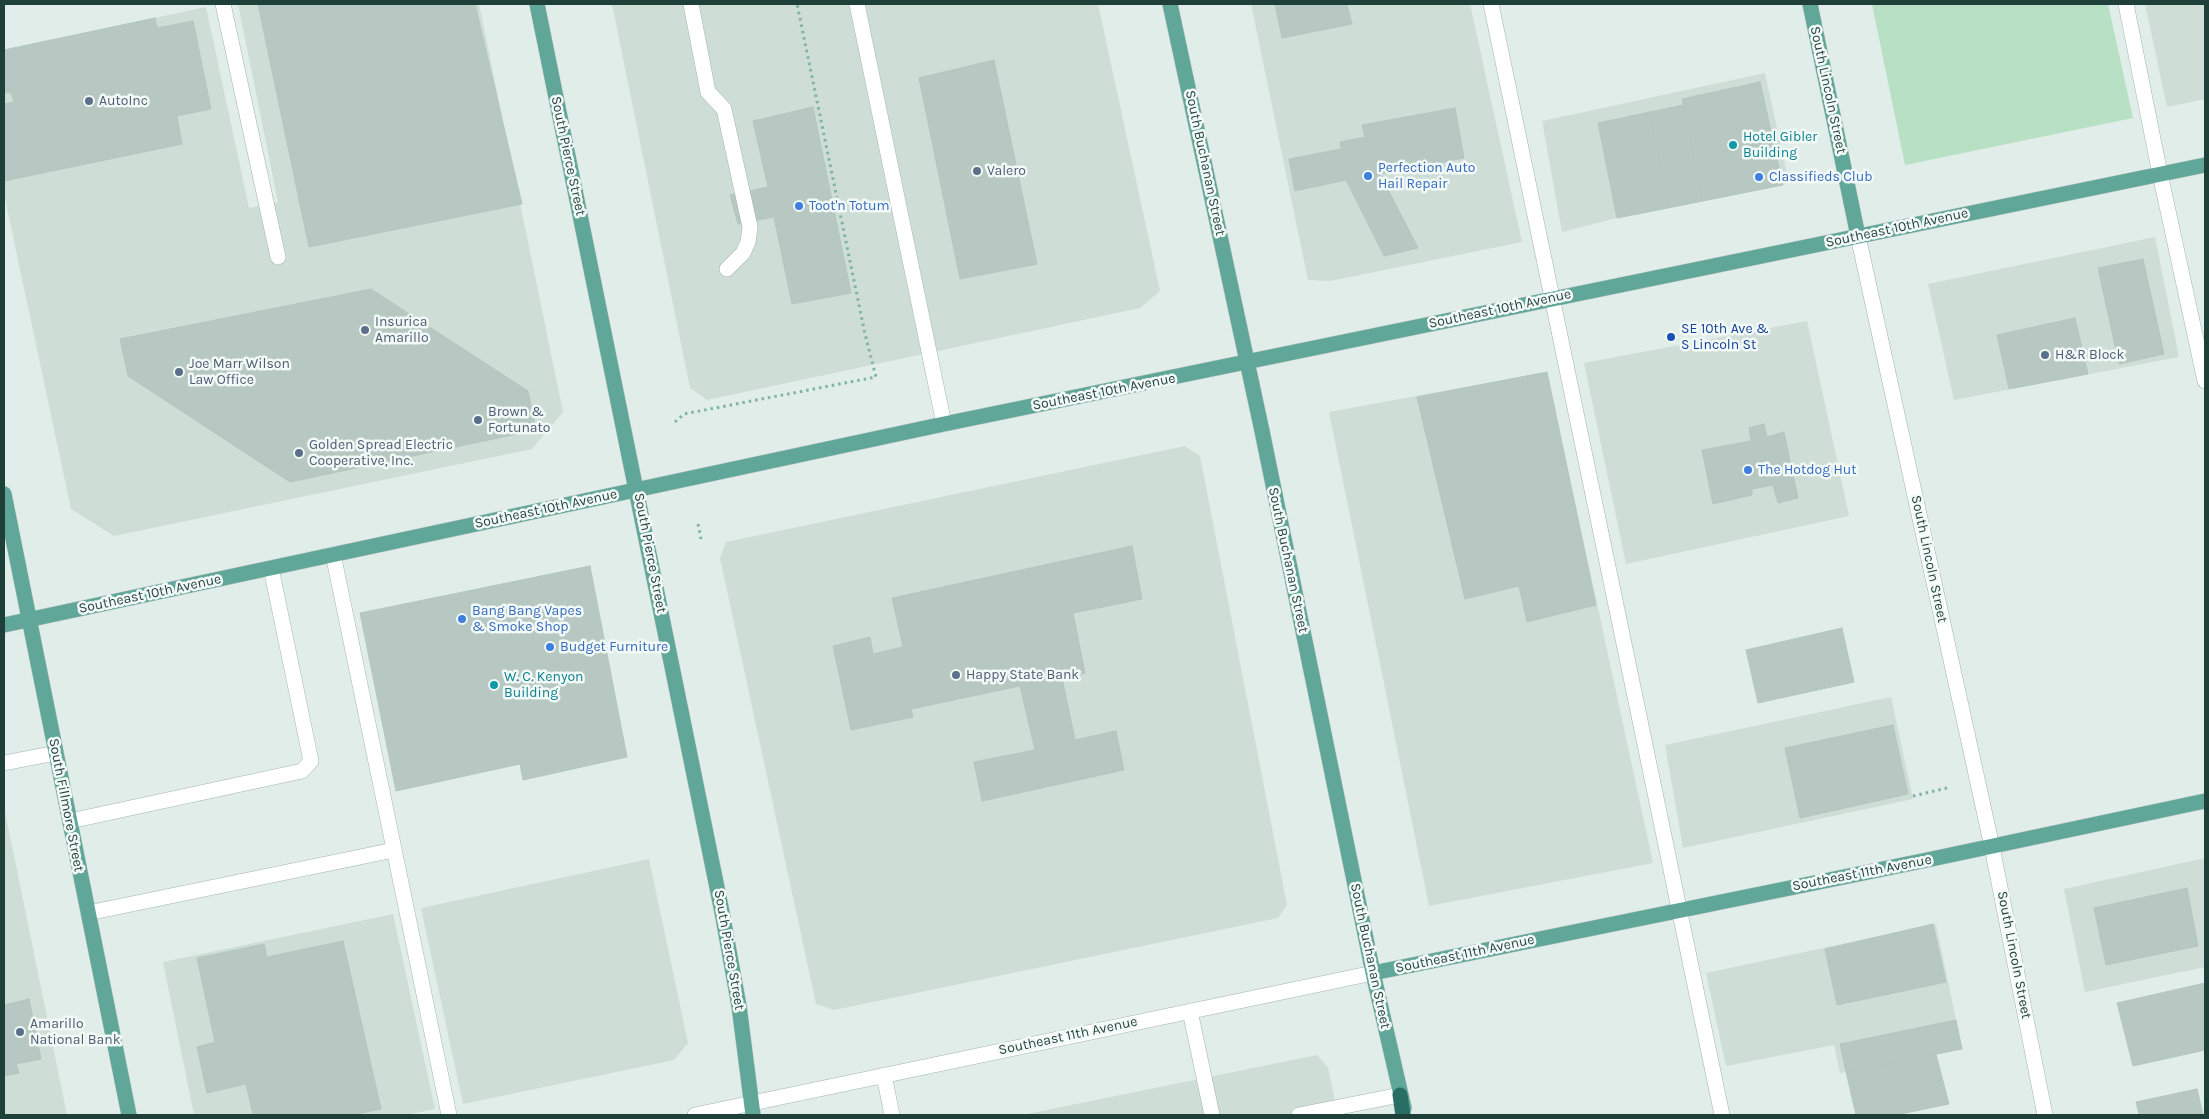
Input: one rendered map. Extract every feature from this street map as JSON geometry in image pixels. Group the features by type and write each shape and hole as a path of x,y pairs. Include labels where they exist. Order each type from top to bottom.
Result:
{"highway":[{"path":"1400,1095 1404,1115"}],"main road":[{"name":"South Pierce Street","path":"537,4 722,912 739,1006 753,1109"},
{"name":"South Buchanan Street","path":"1170,4 1400,1095"},
{"name":"South Lincoln Street","path":"1810,4 1858,236"},
{"name":"Southeast 10th Avenue","path":"4,625 944,424 2205,165"},
{"name":"South Fillmore Street","path":"4,494 129,1115"},
{"name":"Southeast 11th Avenue","path":"1373,973 1992,847 2205,801"}],"street":[{"path":"223,4 278,257"},
{"path":"691,4 708,92 724,109 750,227 748,242 743,253 727,269"},
{"path":"857,4 944,424"},
{"path":"1491,4 1722,1115"},
{"path":"2126,4 2160,174 2205,381"},
{"name":"South Lincoln Street","path":"1858,236 1992,847 2045,1115"},
{"path":"333,554 449,1115"},
{"path":"70,821 302,771 311,761 271,568"},
{"path":"4,764 56,753"},
{"path":"88,913 394,850"},
{"name":"Southeast 11th Avenue","path":"695,1115 753,1109 884,1075 1373,973"},
{"path":"1190,1011 1212,1115"},
{"path":"884,1075 892,1115"},
{"path":"1299,1115 1400,1095"}],"path":[{"path":"675,422 684,414 876,377 865,334 797,4"},
{"path":"698,524 701,539"},
{"path":"1913,796 1947,788"}],"shaded area":[{"path":"238,4 479,4 563,412 532,449 114,536 71,509 4,194 4,50 206,7 249,208 278,202"},
{"path":"612,4 1098,4 1160,291 1140,308 707,400 690,388"},
{"path":"1251,4 1470,4 1522,242 1330,281 1308,280"},
{"path":"2145,4 2205,4 2205,99 2167,107"},
{"path":"1765,73 1789,183 1617,218 1562,232 1542,121"},
{"path":"2155,237 2179,357 1954,400 1928,284"},
{"path":"1807,321 1849,516 1626,564 1584,363"},
{"path":"1547,372 1653,863 1429,906 1329,412"},
{"path":"1185,446 1200,456 1287,905 1278,918 834,1010 816,1004 720,558 726,542"},
{"path":"1891,697 1913,799 1683,848 1665,745"},
{"path":"4,807 67,1115 4,1115"},
{"path":"2205,858 2205,967 2085,992 2064,889"},
{"path":"649,859 688,1043 674,1060 463,1104 421,908"},
{"path":"393,914 435,1109 406,1115 194,1115 163,962"},
{"path":"1936,924 1962,1049 1840,1073 1834,1045 1726,1066 1706,973"},
{"path":"1317,1055 1328,1067 1338,1115 1022,1115"}],"green space":[{"path":"1872,4 2108,4 2133,118 1905,165"}],"building":[{"path":"258,4 475,4 522,204 309,247"},
{"path":"1275,4 1347,4 1352,24 1282,38"},
{"path":"155,18 157,28 193,21 211,109 177,116 182,144 4,181 4,104 14,102 11,92 4,93 4,50"},
{"name":"Valero","path":"994,60 1037,264 960,279 919,78"},
{"name":"Hotel Gibler Building","path":"1760,82 1783,185 1703,201 1682,99"},
{"path":"1683,105 1703,201 1668,208 1650,112"},
{"path":"813,107 851,293 792,304 774,217 738,224 730,195 768,187 753,121"},
{"path":"1455,108 1464,158 1380,174 1418,248 1384,256 1346,180 1295,191 1289,159 1341,149 1340,142 1365,137 1362,125"},
{"path":"1650,112 1668,208 1617,218 1598,123"},
{"path":"2143,259 2164,354 2119,364 2098,268"},
{"path":"371,289 528,391 536,430 290,482 128,376 120,339"},
{"path":"2075,318 2088,374 2009,389 1997,335"},
{"path":"1547,372 1596,605 1527,622 1519,586 1465,599 1417,397"},
{"path":"1764,424 1767,437 1784,432 1798,498 1778,503 1773,485 1752,489 1752,495 1713,504 1702,450 1751,441 1749,428"},
{"name":"Happy State Bank","path":"1132,546 1142,599 1073,613 1085,673 1062,678 1075,740 1116,731 1124,770 982,801 974,762 1035,750 1020,686 911,709 913,717 851,730 833,646 870,637 873,654 903,647 892,598"},
{"name":"W. C. Kenyon Building","path":"590,566 627,757 523,780 520,764 396,791 360,613"},
{"path":"1842,628 1854,682 1758,703 1746,650"},
{"path":"1893,725 1908,794 1800,818 1785,748"},
{"path":"2187,888 2198,946 2106,965 2094,908"},
{"path":"1933,924 1946,982 1837,1005 1825,949"},
{"path":"343,941 381,1109 352,1115 253,1115 246,1084 207,1093 197,1047 215,1042 197,958 264,944 267,957"},
{"path":"2205,983 2205,1050 2133,1066 2117,1003"},
{"name":"Amarillo National Bank","path":"29,999 41,1059 16,1064 19,1073 4,1076 4,1005"},
{"path":"1956,1020 1962,1049 1846,1072 1840,1044"},
{"path":"1936,1054 1949,1104 1896,1115 1856,1115 1846,1072"},
{"path":"2197,1089 2203,1115 2139,1115 2136,1102"}],"place":[{"name":"AutoInc","path":"89,101"},
{"name":"Hotel Gibler Building","path":"1733,145"},
{"name":"Valero","path":"977,171"},
{"name":"Perfection Auto Hail Repair","path":"1368,176"},
{"name":"Classifieds Club","path":"1759,177"},
{"name":"Toot'n Totum","path":"799,206"},
{"name":"Insurica Amarillo","path":"365,330"},
{"name":"SE 10th Ave & S Lincoln St","path":"1671,337"},
{"name":"H&R Block","path":"2045,355"},
{"name":"Joe Marr Wilson Law Office","path":"179,372"},
{"name":"Brown & Fortunato","path":"478,420"},
{"name":"Golden Spread Electric Cooperative, Inc.","path":"299,453"},
{"name":"The Hotdog Hut","path":"1748,470"},
{"name":"Bang Bang Vapes & Smoke Shop","path":"462,619"},
{"name":"Budget Furniture","path":"550,647"},
{"name":"Happy State Bank","path":"956,675"},
{"name":"W. C. Kenyon Building","path":"494,685"},
{"name":"Amarillo National Bank","path":"20,1032"}]}
